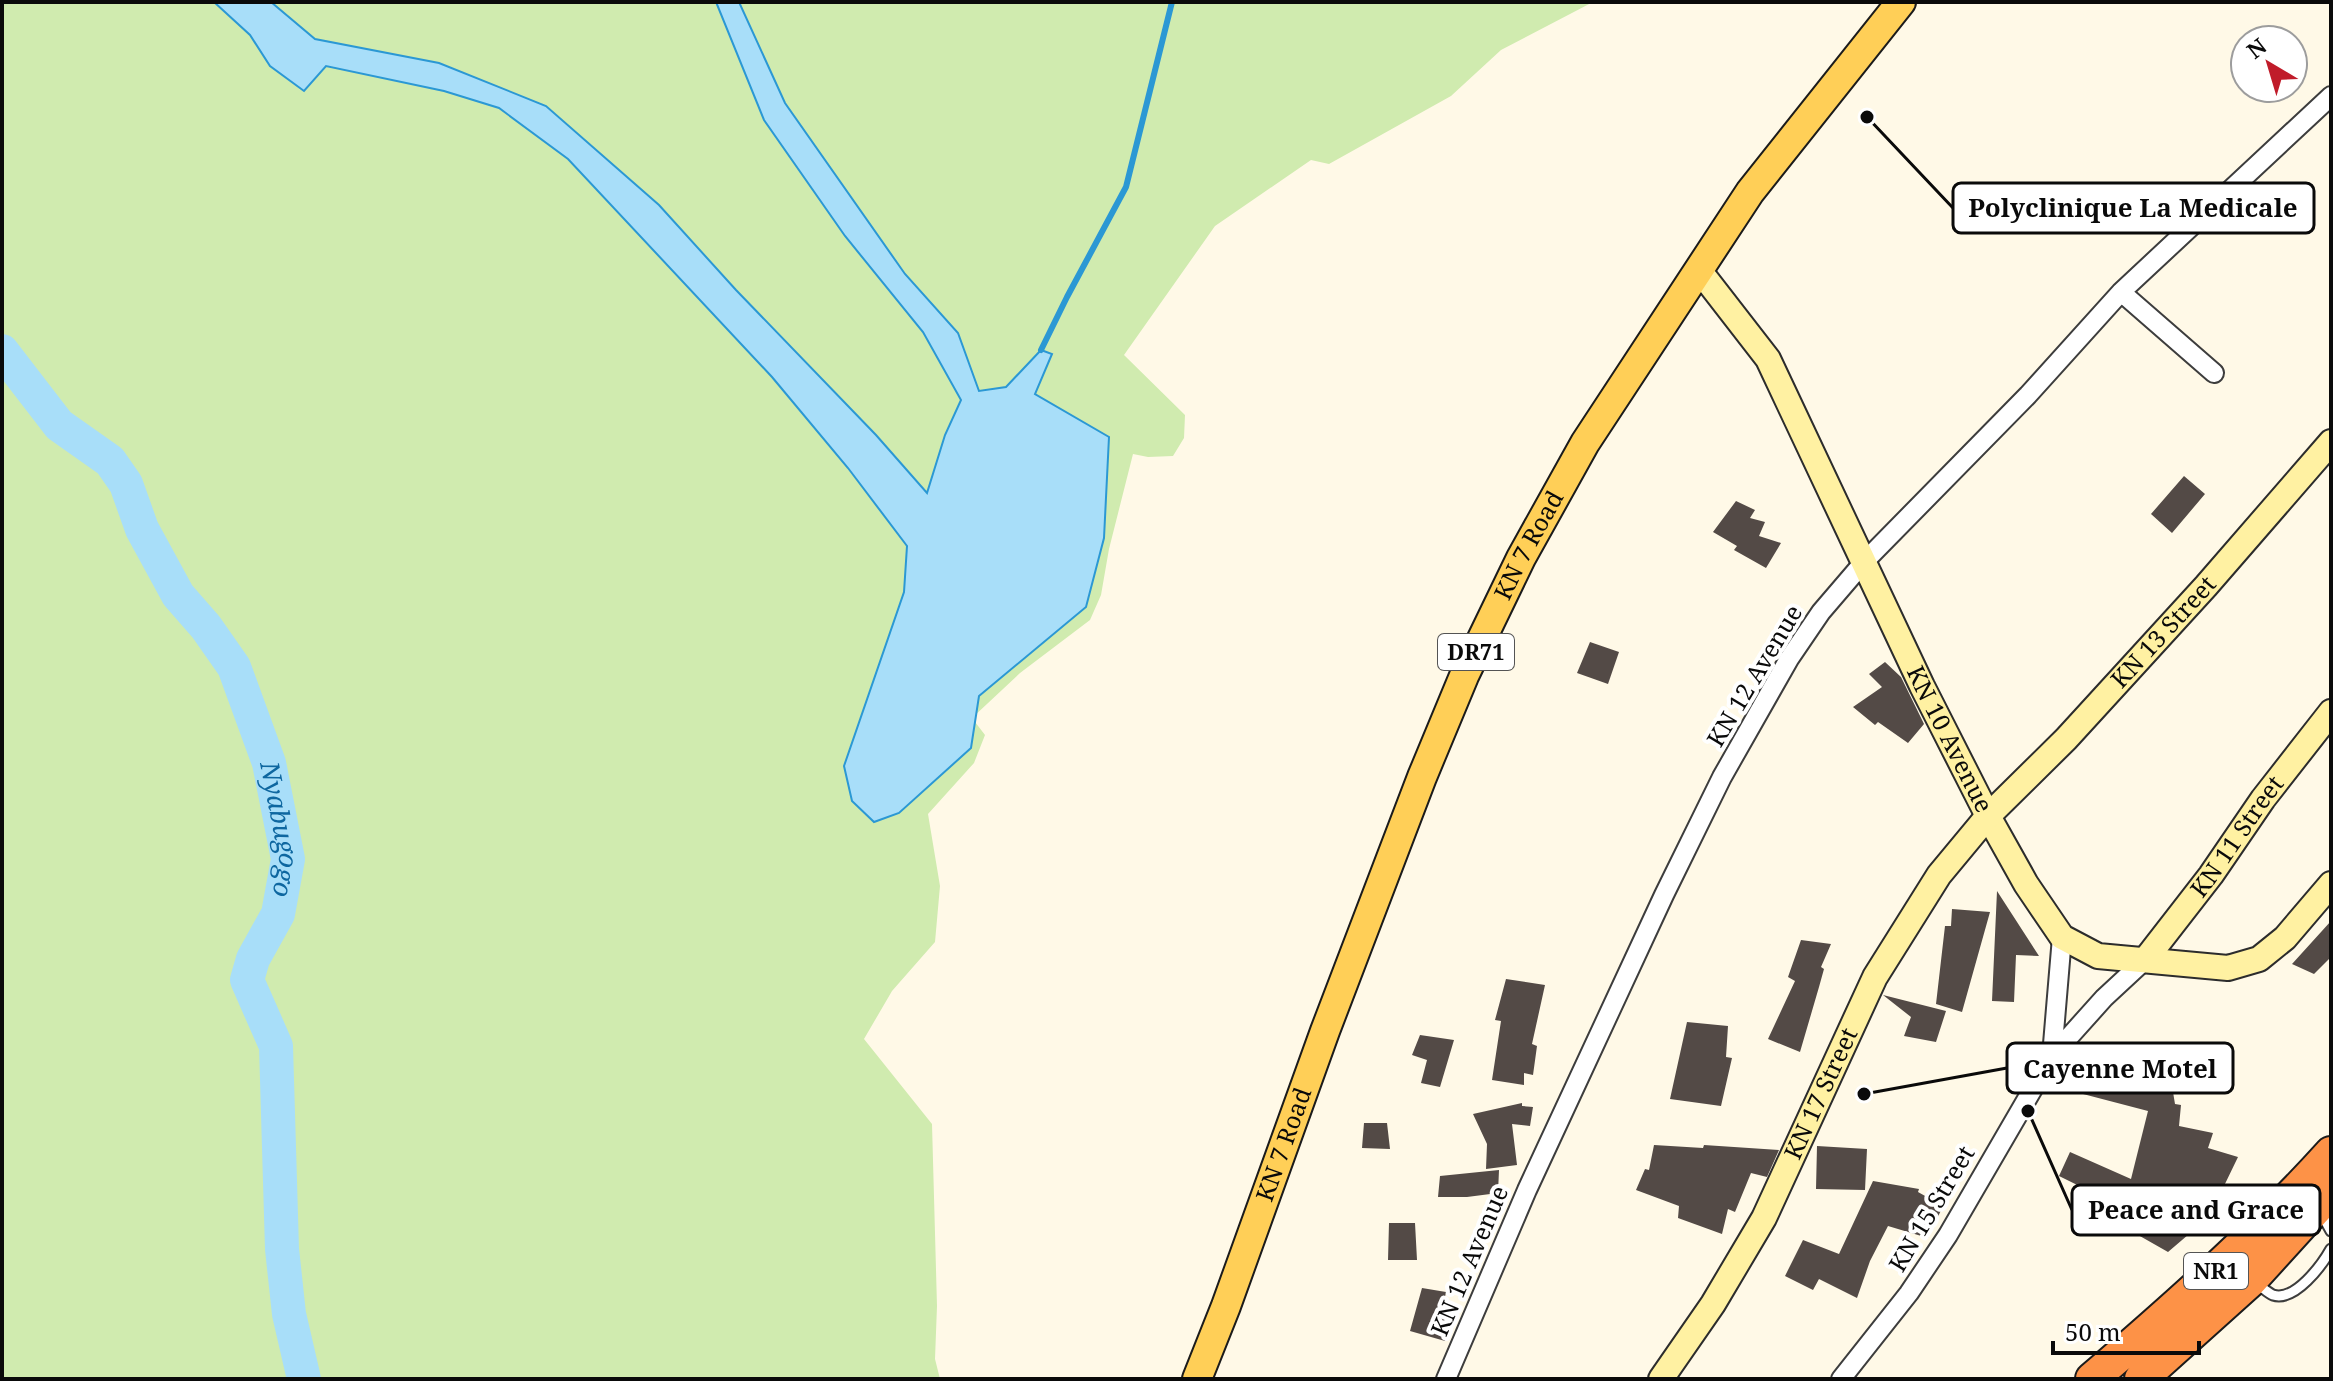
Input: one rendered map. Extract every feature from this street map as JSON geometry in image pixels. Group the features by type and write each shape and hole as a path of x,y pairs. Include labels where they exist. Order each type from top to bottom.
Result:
{"highway":[{"name":"NR1","path":"2092,1379 2209,1278 2279,1210 2331,1153"},
{"name":"NR1","path":"2141,1379 2327,1210"}],"main road":[{"name":"KN 7 Road","path":"1197,1379 1330,1016 1422,777 1464,676 1521,558 1585,443 1750,192 1901,2"}],"street":[{"name":"KN 12 Avenue","path":"1446,1379 1527,1190 1722,777 1789,659 1821,612 1863,563 2028,395 2121,292 2331,96"},
{"name":"KN 10 Avenue","path":"1699,270 1768,359 1863,563 1988,816 2026,884 2062,937 2098,956 2228,968 2259,959 2285,938 2331,884"},
{"path":"2121,292 2214,373"},
{"name":"KN 13 Street","path":"1988,816 2066,739 2331,442"},
{"name":"KN 11 Street","path":"2145,960 2331,712"},
{"name":"KN 17 Street","path":"1661,1379 1713,1304 1764,1218 1882,965 1939,875 1988,816"},
{"name":"KN 15 Street","path":"2052,1056 2062,937"},
{"name":"KN 15 Street","path":"1841,1379 1909,1293 1948,1235 2052,1056 2104,998 2145,960"}],"lane":[{"path":"2251,1280 2274,1295 2283,1295 2314,1274 2331,1249"}],"green space":[{"path":"2,2 1593,2 1501,50 1451,96 1329,164 1311,160 1215,226 1124,355 1185,415 1184,438 1173,456 1133,454 1101,595 1090,620 1020,673 972,718 985,735 974,763 928,814 940,886 935,942 892,991 864,1039 932,1124 937,1306 935,1359 940,1379 2,1379"}],"water":[{"path":"214,2 271,2 315,39 439,63 546,106 659,205 927,493 945,435 961,400 923,332 845,236 764,120 716,2 739,2 785,103 905,274 958,333 979,391 1006,387 1041,350 1052,354 1035,394 1109,437 1104,538 1086,607 979,696 971,748 899,813 874,822 852,801 844,766 904,592 907,546 848,468 772,377 568,159 499,108 444,91 326,66 304,91 270,66 250,35"}],"building":[{"path":"2184,476 2205,494 2172,533 2151,514"},
{"path":"1736,501 1755,510 1750,518 1765,522 1759,536 1781,543 1766,568 1734,550 1737,546 1713,532"},
{"path":"1590,642 1619,652 1608,684 1577,673"},
{"path":"1885,662 1901,677 1924,724 1908,743 1878,722 1875,725 1853,707 1882,687 1869,674"},
{"path":"1997,891 2039,956 2016,955 2014,1002 1992,1001"},
{"path":"1952,909 1990,912 1962,1012 1936,1004 1945,926 1951,926"},
{"path":"2331,921 2331,957 2314,974 2292,964"},
{"path":"1801,940 1831,944 1821,967 1824,969 1800,1052 1768,1039 1795,981 1788,977"},
{"path":"1506,979 1545,985 1532,1044 1537,1046 1533,1075 1524,1073 1524,1085 1492,1080 1501,1021 1495,1020"},
{"path":"1883,995 1946,1011 1936,1042 1904,1036 1911,1017"},
{"path":"1687,1022 1728,1026 1726,1057 1732,1058 1721,1106 1670,1099"},
{"path":"1420,1035 1454,1040 1440,1087 1421,1083 1427,1060 1412,1055"},
{"path":"2149,1066 2172,1086 2175,1104 2181,1105 2179,1126 2213,1133 2208,1148 2238,1157 2209,1217 2168,1252 2117,1223 2124,1208 2059,1176 2070,1152 2131,1179 2148,1111 2083,1094 2098,1073 2149,1088"},
{"path":"1522,1103 1522,1106 1533,1107 1530,1126 1512,1124 1517,1165 1486,1169 1487,1144 1473,1114"},
{"path":"1364,1123 1387,1123 1390,1149 1362,1148"},
{"path":"1654,1145 1779,1150 1767,1177 1751,1173 1735,1212 1728,1209 1722,1234 1678,1218 1679,1206 1636,1190 1645,1169 1649,1170"},
{"path":"1817,1146 1867,1149 1865,1190 1816,1189"},
{"path":"1499,1170 1498,1193 1438,1197 1440,1176"},
{"path":"1873,1181 1919,1189 1918,1192 1943,1206 1928,1238 1888,1226 1870,1261 1857,1298 1819,1279 1813,1290 1785,1276 1803,1240 1839,1254"},
{"path":"1389,1223 1415,1223 1417,1260 1388,1260"},
{"path":"1422,1288 1446,1292 1442,1311 1452,1312 1445,1341 1410,1331"}],"waterway":[{"path":"1041,350 1126,187 1172,2"},
{"name":"Nyabugogo","path":"2,351 59,425 110,461 126,484 142,529 178,595 206,627 234,667 269,763 288,859 278,914 253,959 247,980 276,1046 282,1249 289,1314 304,1379"}],"place":[{"name":"Polyclinique La Medicale","path":"1867,117"},
{"name":"Cayenne Motel","path":"1864,1094"},
{"name":"Peace and Grace","path":"2028,1111"}]}
